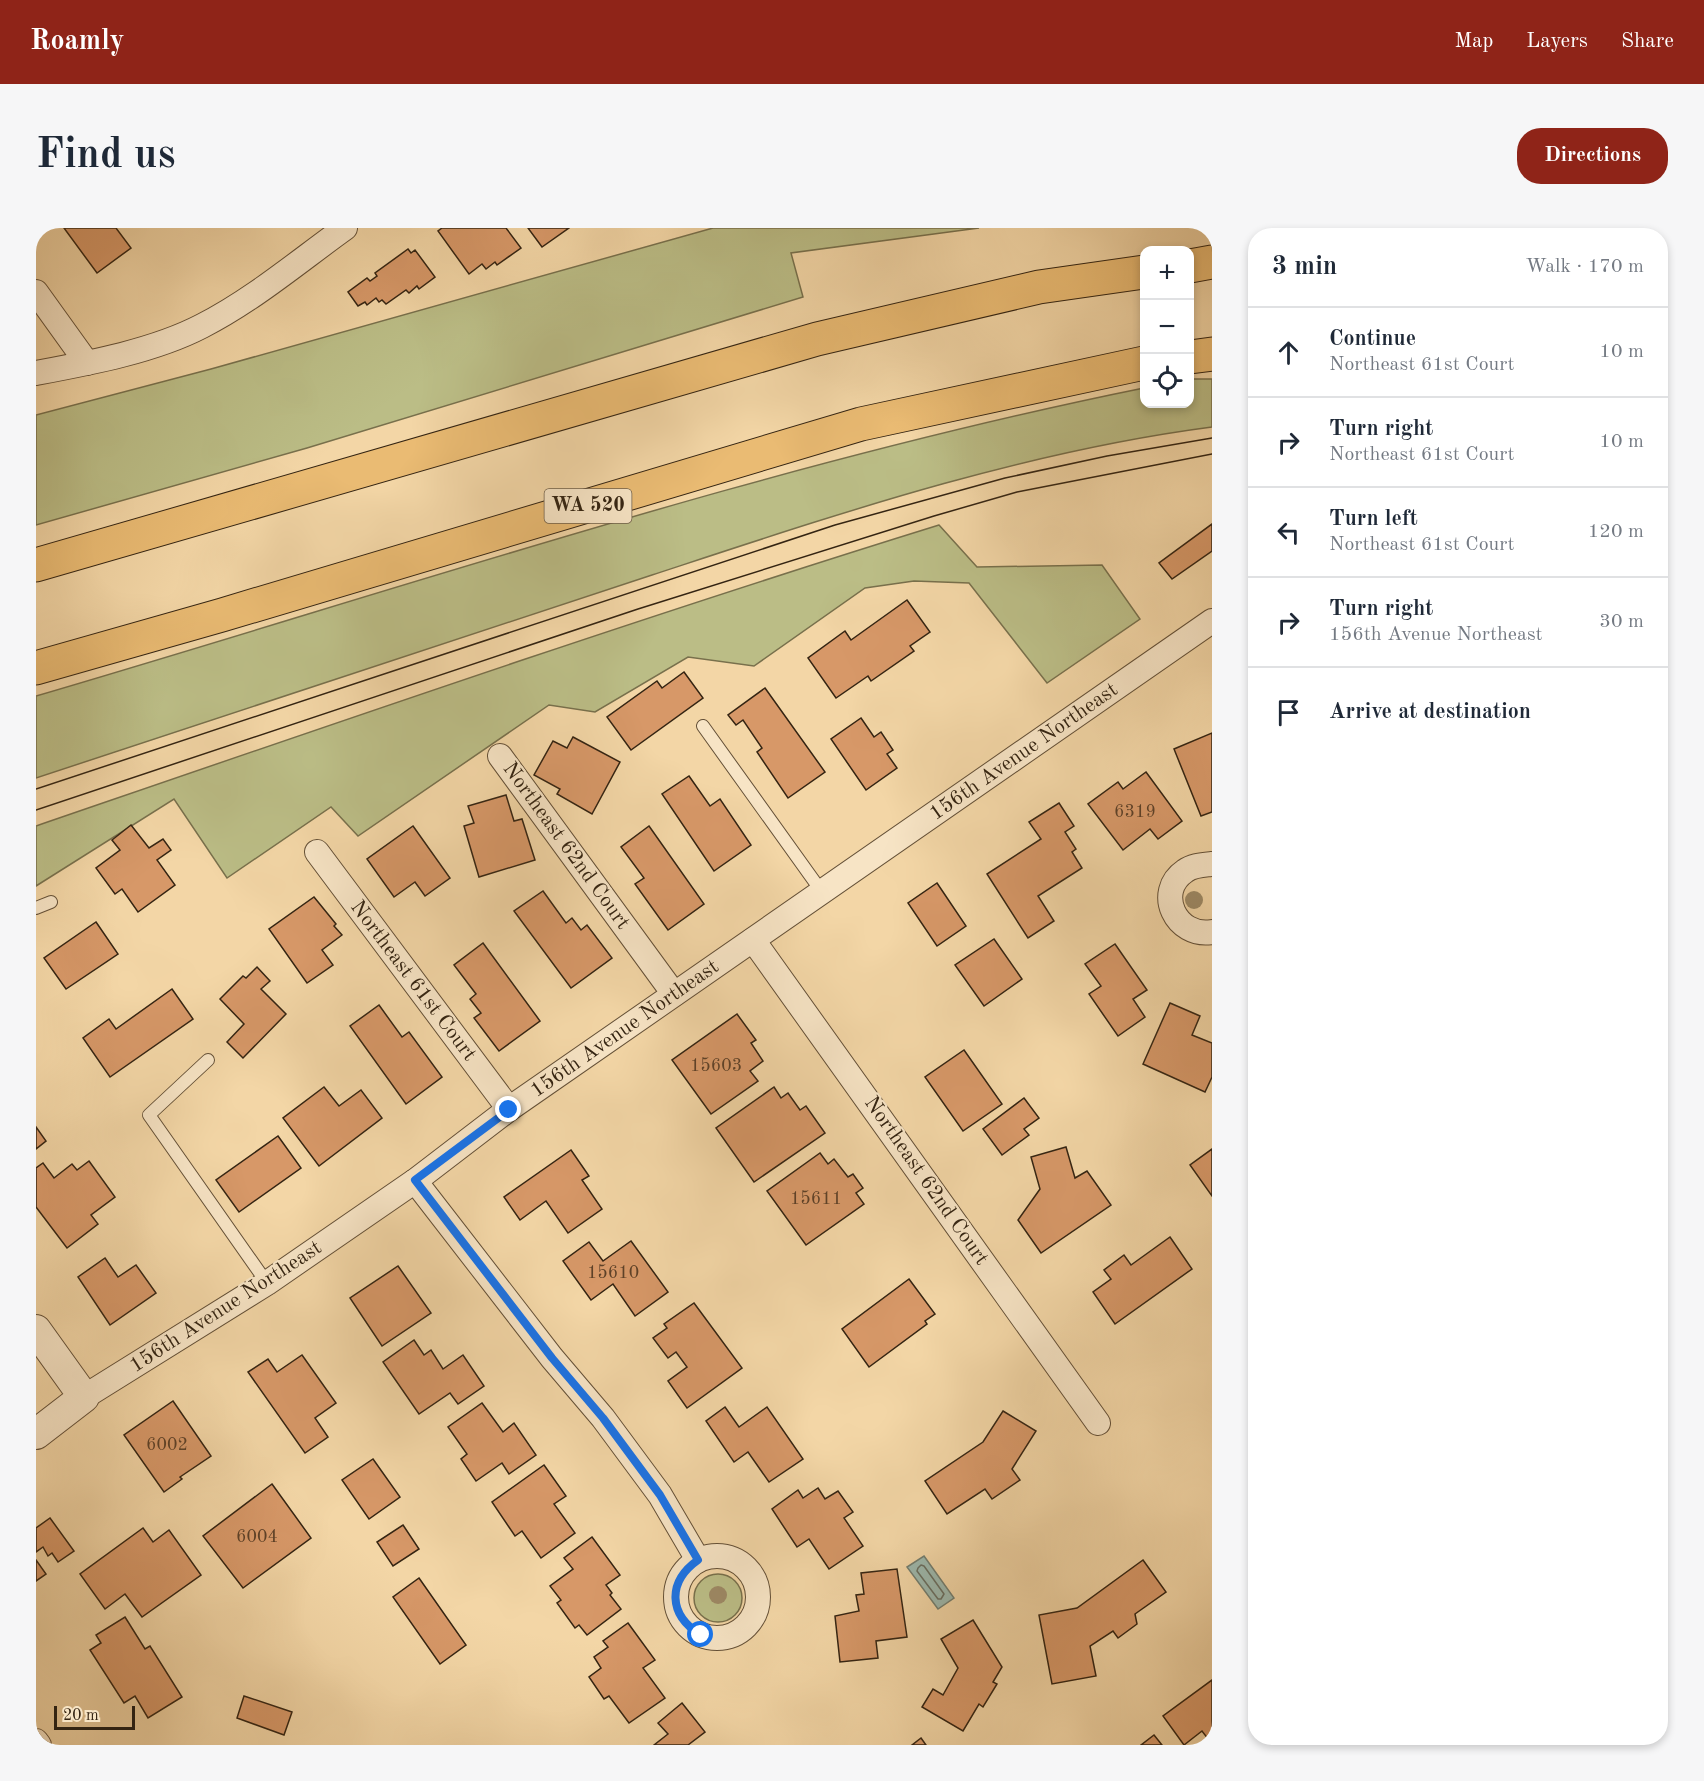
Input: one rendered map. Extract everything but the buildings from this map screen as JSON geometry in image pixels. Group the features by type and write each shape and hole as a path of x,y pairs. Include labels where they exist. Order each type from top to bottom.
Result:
{"highway":[{"path":"1194,265 1212,262"},
{"path":"36,565 818,339 1038,287 1140,273"},
{"path":"1194,356 1212,354"},
{"name":"WA 520","path":"36,668 222,615 861,424 1140,364"}],"street":[{"path":"36,373 87,363 162,342 202,326 242,302 345,228"},
{"path":"36,292 87,363"},
{"name":"156th Avenue Northeast","path":"36,1434 84,1397 267,1283 674,994 1212,621"},
{"name":"Northeast 62nd Court","path":"500,756 674,994"},
{"name":"Northeast 61st Court","path":"317,852 509,1110"},
{"path":"1212,864 1186,870 1172,887 1170,898 1172,909 1184,927 1194,932 1212,932"},
{"name":"Northeast 62nd Court","path":"753,940 1098,1423"},
{"path":"415,1180 552,1358 609,1426 660,1495 698,1560"},
{"path":"36,1329 84,1397"},
{"path":"36,1741 39,1745"}],"lane":[{"path":"703,726 822,892"},
{"path":"36,908 51,902"},
{"path":"208,1060 149,1115 267,1283"}],"green space":[{"path":"713,228 979,228 791,253 803,297 307,448 36,525 36,415 211,369"},
{"path":"1194,379 1212,379 1212,427 1069,452 859,508 36,778 36,696 725,490 1004,419 1140,389 1140,408 1194,408"},
{"path":"939,525 977,567 1102,565 1140,619 1047,683 969,583 914,581 865,588 754,666 688,657 595,712 549,705 358,836 331,807 227,878 174,799 36,886 36,826 599,634"},
{"path":"718,1574 735,1581 742,1598 735,1615 718,1622 701,1615 694,1598 701,1581"}],"water":[{"path":"924,1556 954,1598 938,1609 907,1567"}],"tram line":[{"path":"36,789 835,525 1005,478 1107,456 1212,438"},
{"path":"36,810 638,609 934,516 1017,492 1212,454"}],"route":[{"path":"509,1110 415,1180 552,1358 603,1418 660,1495 698,1560 687,1568 680,1579 676,1591 676,1605 689,1628 701,1635"}]}
